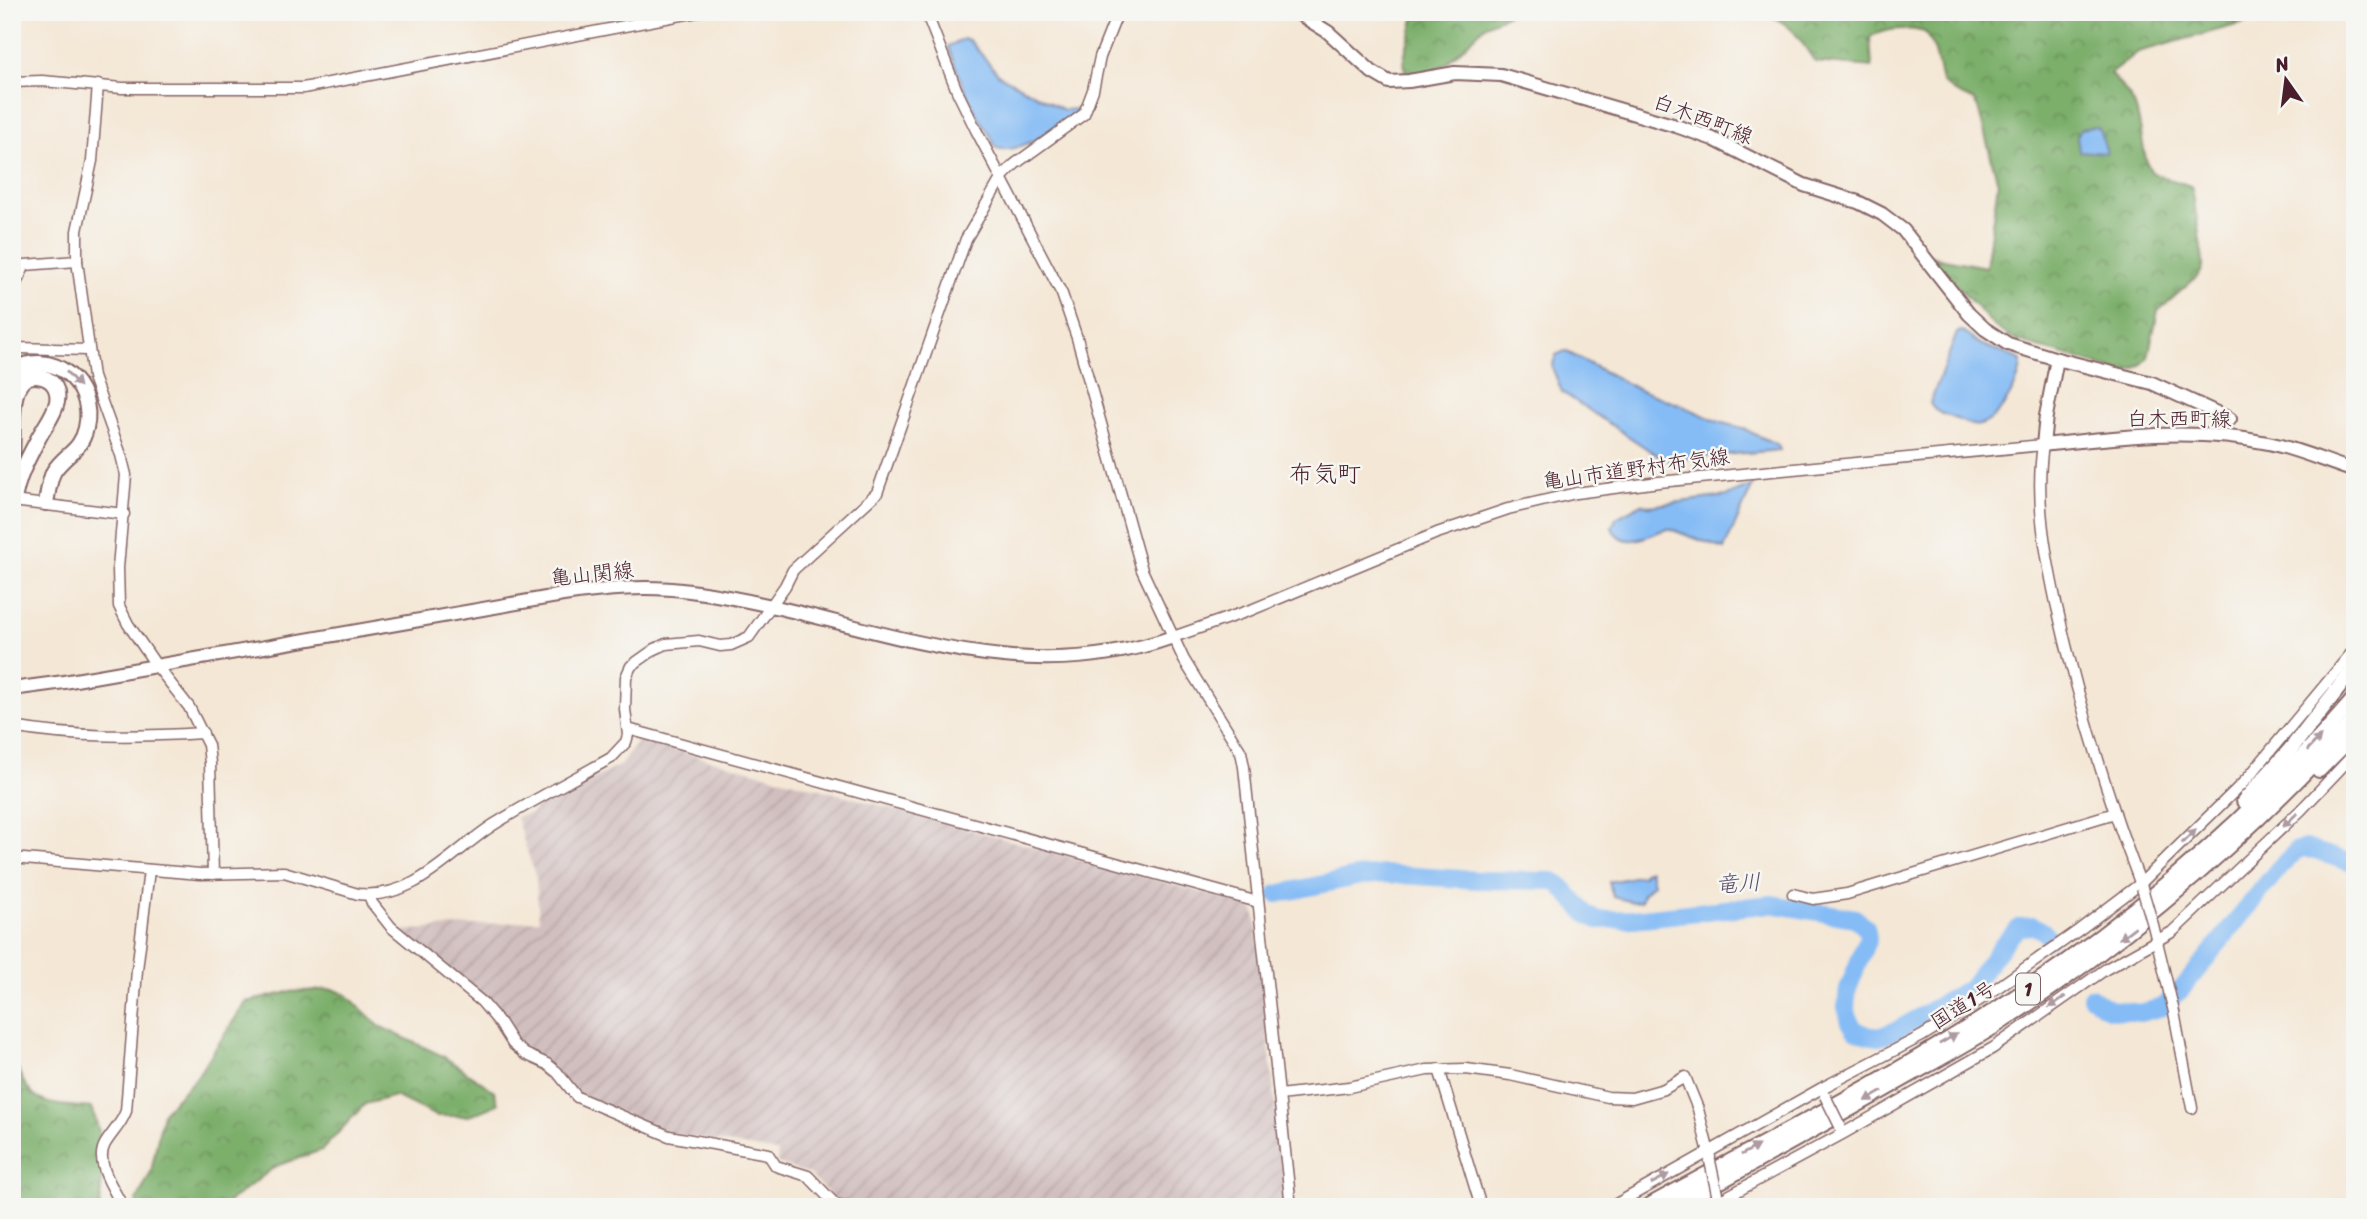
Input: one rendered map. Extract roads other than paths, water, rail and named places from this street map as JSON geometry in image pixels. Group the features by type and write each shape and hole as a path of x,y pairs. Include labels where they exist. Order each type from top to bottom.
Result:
{"highway":[{"path":"12,371 31,363 56,366 75,378 86,400 88,415 85,433 78,447 55,470 46,503"},
{"path":"12,455 17,387 28,378 41,376 55,387 57,400 21,473 13,501"},
{"path":"2355,667 2289,751 2173,871 2173,887 2196,886 2355,734"},
{"name":"国道1号","path":"1647,1207 1985,1017 2173,887 2355,698"},
{"name":"国道1号","path":"1673,1207 2000,1022 2104,950 2173,887 2279,798 2355,719"}],"main road":[{"name":"白木西町線","path":"1296,12 1328,32 1372,72 1389,82 1455,73 1502,75 1713,139 1804,185 1858,202 1882,214 1903,230 1955,299 1984,329 2008,344 2152,383 2230,419"},
{"path":"2043,445 2057,359"},
{"name":"白木西町線","path":"2043,445 2158,434 2217,436 2287,447 2355,471"},
{"name":"亀山関線","path":"12,689 597,590 641,588 689,591 977,654 1031,659 1084,658 1119,653 1174,638"}],"street":[{"path":"12,82 41,81 122,88 303,88 697,12"},
{"path":"926,12 957,91 1062,294 1077,338 1142,570 1184,660 1241,752 1291,1207"},
{"path":"12,858 213,874 284,872 369,895 398,890 438,869 472,839 495,824 611,758 626,742 626,677 631,666 655,649 678,642 720,646 749,638 793,570 877,493 966,239 1002,177 1015,164 1084,114 1093,90 1100,57 1118,12"},
{"path":"99,85 92,161 77,231 77,261 87,350 93,377 126,475 118,568 119,606 128,625 189,707 208,745 213,874"},
{"path":"12,317 16,283 25,265 77,261"},
{"path":"12,345 19,348 87,350"},
{"path":"2043,445 2039,473 2041,510 2048,566 2065,643 2115,813 2153,925 2174,1012 2192,1108"},
{"name":"亀山市道野村布気線","path":"1174,638 1251,610 1437,533 1508,509 1576,493 1659,482 2043,445"},
{"path":"13,501 124,514"},
{"path":"1611,1207 1710,1157 1912,1042 1977,1002 2141,886 2247,779 2355,649"},
{"path":"12,727 50,734 135,737 203,733"},
{"path":"628,729 1258,902"},
{"path":"1708,1207 1842,1129 1993,1048 2106,969 2157,941 2184,922 2301,810 2355,753"},
{"path":"1793,894 1813,899 1847,894 2115,813"},
{"path":"123,1207 112,1189 102,1155 103,1146 121,1124 126,1111 137,970 149,870"},
{"path":"369,895 391,927 482,1002 513,1044 557,1072 577,1097 668,1136 768,1154 776,1166 808,1177 836,1205 855,1207"},
{"path":"1279,1095 1349,1087 1439,1069 1493,1072 1595,1095 1623,1098 1648,1094 1675,1084 1685,1077 1698,1109 1718,1201"},
{"path":"1439,1069 1481,1207"},
{"path":"1824,1092 1842,1129"}],"water":[{"path":"964,39 969,40 999,75 1064,110 1078,111 1026,144 1004,149 995,147 968,96 948,46"},
{"path":"2081,129 2099,129 2107,153 2079,151 2077,136"},
{"path":"1961,331 1980,344 2021,360 2010,396 1990,420 1979,425 1967,424 1942,414 1930,403 1957,333"},
{"path":"1565,351 1637,389 1716,421 1742,428 1778,445 1780,450 1664,460 1562,392 1552,367 1556,355"},
{"path":"1753,485 1724,549 1670,529 1629,540 1622,539 1612,528 1616,518 1642,504 1649,506 1727,496"},
{"path":"1650,870 1653,884 1643,894 1641,901 1633,902 1613,897 1609,882 1644,875 1644,872"}],"waterway":[{"name":"竜川","path":"2091,997 2109,1009 2140,1013 2163,1007 2181,990 2279,868 2297,850 2306,848 2355,864"},
{"name":"竜川","path":"1277,894 1356,877 1385,874 1478,880 1553,881 1559,884 1586,914 1598,920 1633,919 1771,904 1855,918 1866,927 1868,938 1848,989 1846,1007 1855,1030 1879,1037 1897,1030 1971,987 2006,940 2020,927 2034,926 2049,938"}],"district":[{"name":"布気町","path":"1325,474"}]}
